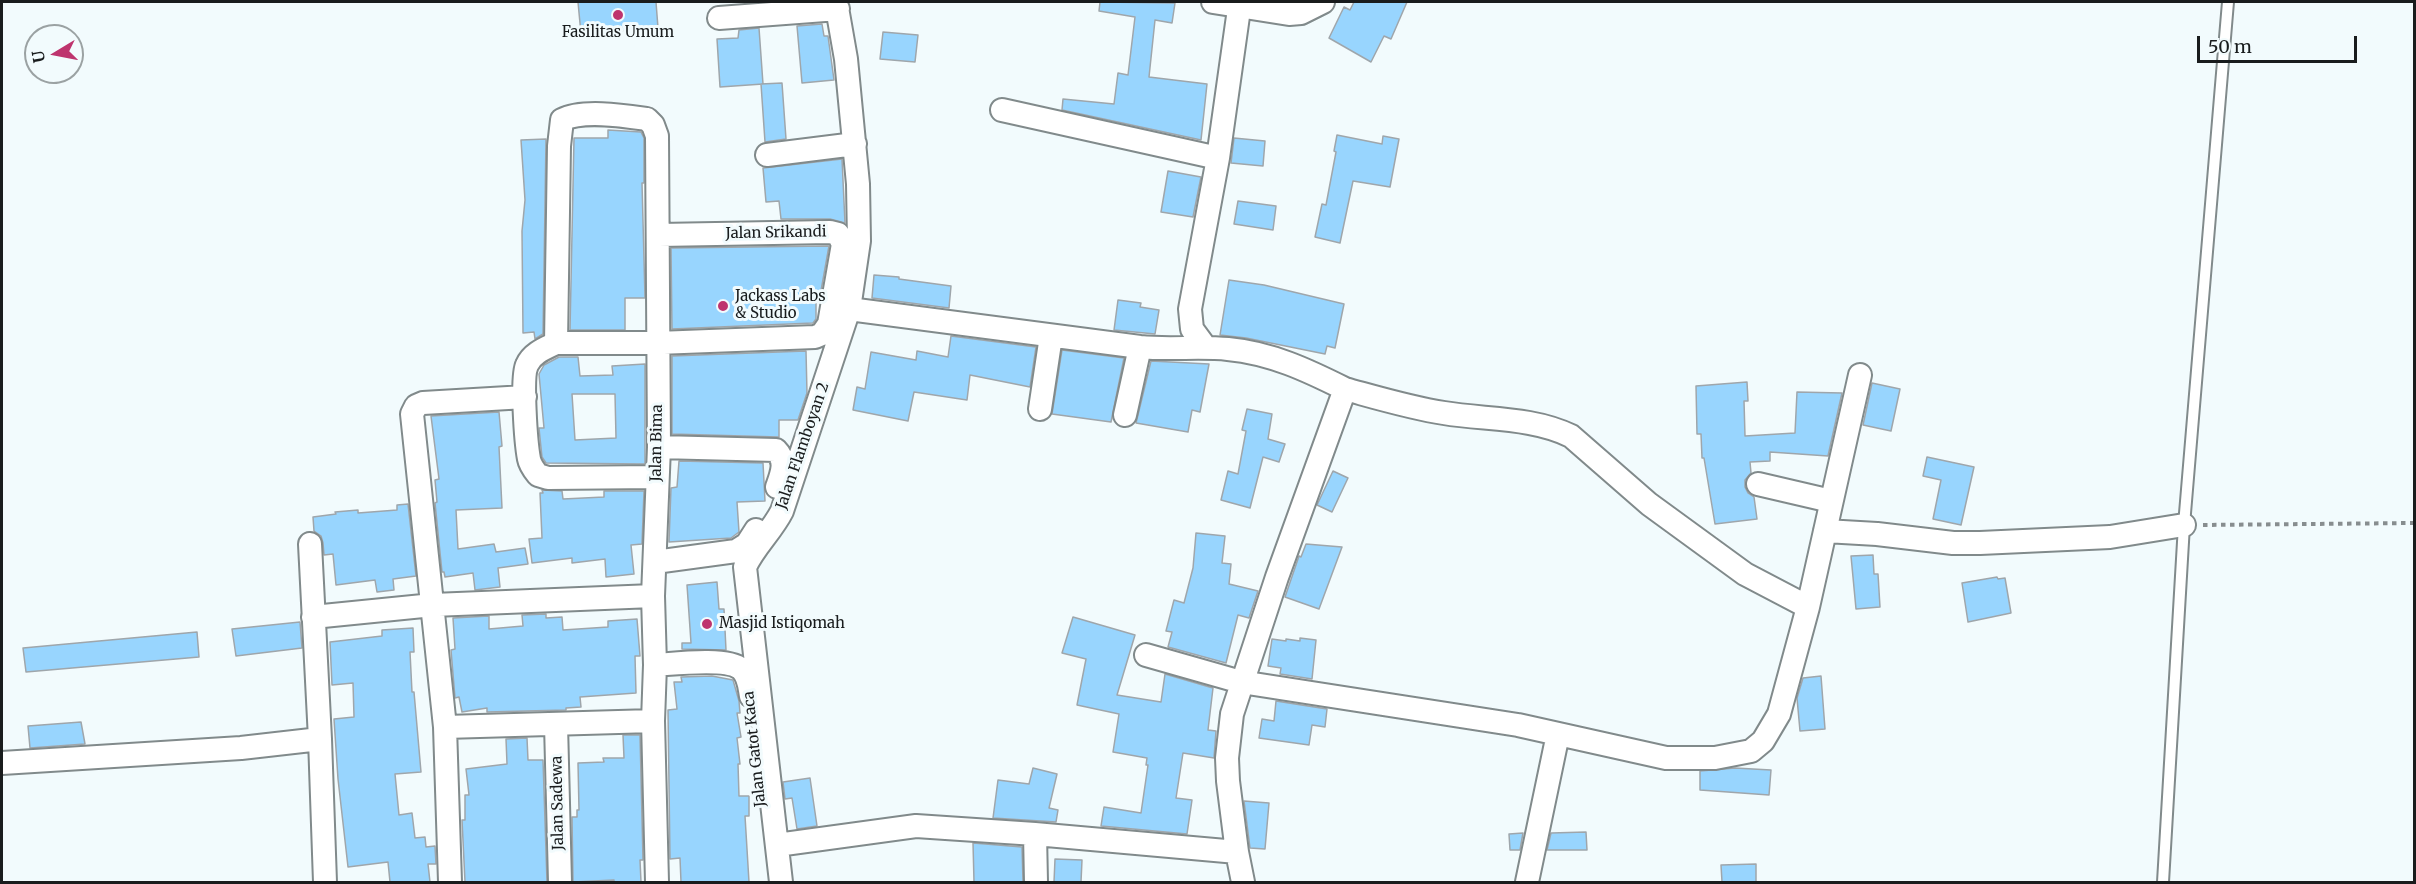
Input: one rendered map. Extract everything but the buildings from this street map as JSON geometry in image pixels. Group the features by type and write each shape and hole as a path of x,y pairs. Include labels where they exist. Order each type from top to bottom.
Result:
{"street":[{"path":"1213,2 1240,4 1289,14 1301,13 1323,2"},
{"path":"1206,348 1192,329 1190,309 1218,158 1240,4"},
{"path":"719,18 837,5"},
{"name":"Jalan Flamboyan 2","path":"781,882 745,567 782,511 849,309 859,241 859,194 846,59 837,5"},
{"path":"1002,110 1218,158"},
{"name":"Jalan Bima","path":"556,343 560,126 562,120 605,115 648,119 657,136 659,235 657,343 659,447 653,596 657,882"},
{"path":"767,155 855,144"},
{"name":"Jalan Srikandi","path":"657,343 807,339 822,334 829,324 843,244 838,234 830,232 659,235"},
{"path":"849,309 1140,348 1168,350 1206,348 1264,354 1303,368 1345,389 1443,413 1558,430 1571,436 1649,504 1745,574 1808,607"},
{"path":"1040,409 1052,336"},
{"path":"656,477 548,478 538,475 529,460 525,397 526,367 542,350 556,343 657,343"},
{"path":"1125,415 1140,348"},
{"path":"1146,655 1241,682 1518,724 1666,758 1715,759 1751,751 1763,741 1779,714 1808,607 1860,375"},
{"path":"1243,882 1237,852 1227,758 1232,714 1306,495 1345,389"},
{"path":"450,882 445,727 412,414 416,406 423,403 525,397"},
{"path":"655,562 727,553 747,544 776,489 783,467 780,454 770,449 659,447"},
{"path":"1758,484 1831,501"},
{"path":"1825,531 1877,534 1944,543 1980,543 2110,537 2184,525"},
{"path":"310,544 325,882"},
{"path":"313,617 433,605 653,596"},
{"name":"Jalan Gatot Kaca","path":"655,665 725,664 740,668 748,679 759,775 766,882"},
{"path":"445,727 653,721"},
{"name":"Jalan Sadewa","path":"556,724 560,882"},
{"path":"1527,882 1558,734"},
{"path":"2,763 241,748 320,739"},
{"path":"777,845 916,826 1237,852"},
{"path":"1035,834 1035,882"}],"lane":[{"path":"2163,882 2184,525 2228,2"}],"path":[{"path":"2184,525 2415,523"}],"place":[{"name":"Fasilitas Umum","path":"618,15"},
{"name":"Jackass Labs & Studio","path":"723,306"},
{"name":"Masjid Istiqomah","path":"707,624"}]}
